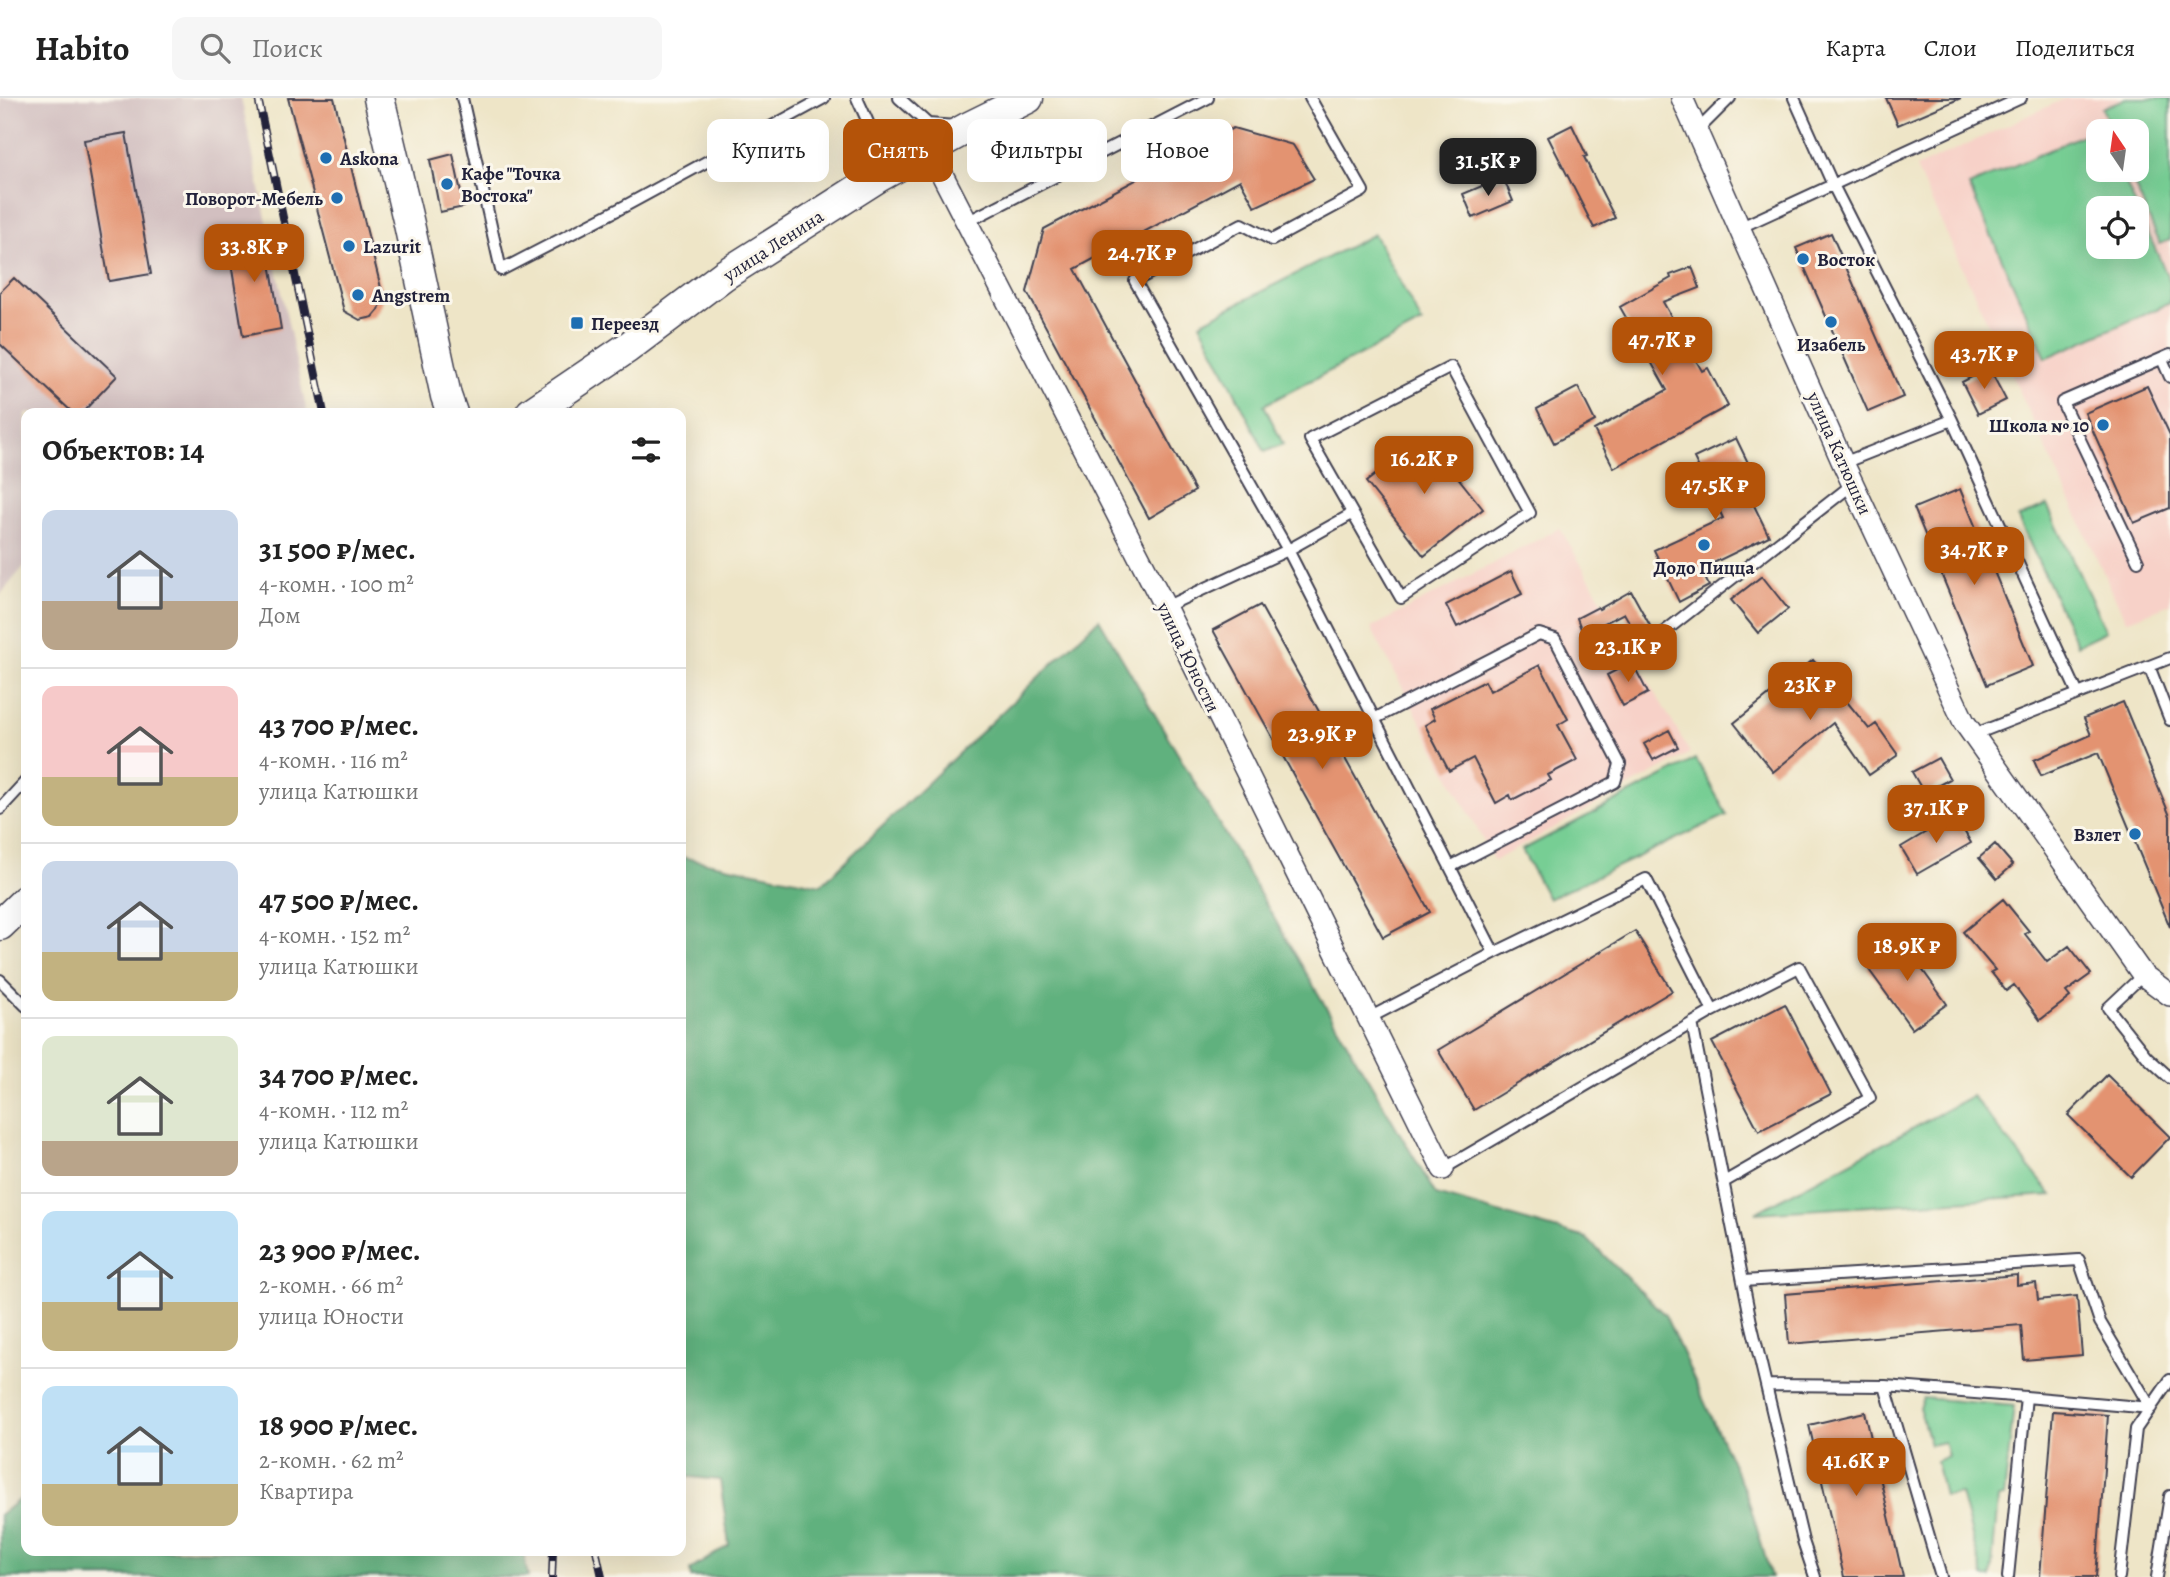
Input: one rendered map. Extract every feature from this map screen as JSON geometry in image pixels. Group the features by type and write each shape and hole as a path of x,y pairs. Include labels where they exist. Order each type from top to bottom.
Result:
{"main road":[{"path":"379,98 409,224 427,337 450,408"},
{"name":"улица Ленина","path":"985,119 1028,98"},
{"name":"улица Ленина","path":"538,408 626,348 724,275 870,182"},
{"path":"0,925 21,905"}],"street":[{"name":"улица Катюшки","path":"1682,98 1843,463 1964,722 2143,975 2170,995"},
{"name":"улица Юности","path":"946,182 1165,607 1443,1169"}],"lane":[{"path":"462,98 502,270 824,98"},
{"path":"867,119 859,98 870,98"},
{"path":"899,98 928,124 967,127"},
{"path":"967,222 1209,98"},
{"path":"1310,98 1363,191 1272,240 1242,224 1136,281 1288,550 1494,953"},
{"path":"1696,131 1730,98"},
{"path":"1794,98 1833,185 1952,420 2078,694"},
{"path":"1739,228 2021,98"},
{"path":"2138,561 2062,402 2166,357 2170,377"},
{"path":"1451,368 1530,513 1401,598 1352,514 1310,439 1451,368"},
{"path":"1843,463 1952,420"},
{"path":"1641,650 1853,484"},
{"path":"1165,607 1288,550 1352,514"},
{"path":"1374,719 1539,634 1555,639 1620,764 1615,782 1450,867"},
{"path":"1973,735 2170,658"},
{"path":"2149,666 2170,720"},
{"path":"0,809 21,786"},
{"path":"1367,1019 1646,879 1713,1011"},
{"path":"1443,1169 1713,1011 1799,967 1870,1098 1724,1182"},
{"path":"2143,975 2108,1008 2147,1057 2170,1078"},
{"path":"0,980 21,1001"},
{"path":"1692,1023 1766,1385 1803,1541 1815,1577"},
{"path":"1743,1281 2079,1260 2100,1322 2151,1408"},
{"path":"2119,1577 2136,1429 2170,1380"},
{"path":"1766,1385 1885,1386 2151,1408"},
{"path":"1885,1386 1941,1577"},
{"path":"2008,1577 2026,1397"},
{"path":"2157,1577 2170,1496"}],"shaded area":[{"path":"0,98 241,98 306,408 21,408 21,570 0,595"},
{"name":"Школа № 10","path":"2066,98 2170,98 2170,604 2126,621 1916,168"},
{"path":"1560,528 1690,753 1494,861 1371,628"}],"green space":[{"path":"2126,98 2170,98 2170,240 2160,244 2149,219 2149,196 2139,196 2133,182 2149,182 2149,119 2107,119 2102,108"},
{"path":"2086,133 2086,182 2125,182 2132,196 2086,196 2086,259 2149,259 2149,235 2170,282 2170,303 2046,358 1969,186"},
{"path":"1374,234 1422,323 1264,405 1283,444 1265,452 1200,323"},
{"path":"2047,505 2106,631 2077,645 2018,518"},
{"path":"1099,619 1436,1195 1586,1238 1665,1315 1748,1498 1771,1577 691,1577 690,1570 729,1545 720,1480 686,1477 686,858 821,885"},
{"path":"1696,759 1727,815 1548,899 1522,850"},
{"path":"1972,1096 2052,1195 1755,1213"},
{"path":"1923,1398 2014,1406 2004,1497 1998,1498 1991,1577 1983,1577 1961,1494 1944,1496 1936,1461 1948,1456 1944,1442 1930,1445 1919,1407"},
{"path":"21,1498 21,1556 524,1556 528,1577 0,1577 0,1515"}],"building":[{"name":"Поворот-Мебель","path":"288,98 334,98 383,296 379,310 373,317 360,320 344,311"},
{"path":"1886,98 1961,98 1898,125"},
{"path":"1572,125 1587,156 1584,157 1615,218 1594,228 1548,137"},
{"path":"1233,128 1293,145 1314,179 1255,207 1240,180 1075,269 1195,491 1149,518 1027,292 1044,229 1132,182 1233,182"},
{"path":"126,133 151,274 109,281 84,140"},
{"name":"Кафе \"Точка Востока\"","path":"453,154 464,207 440,212 430,160"},
{"path":"1503,177 1513,201 1473,218 1463,194"},
{"path":"265,233 281,329 243,336 227,239"},
{"path":"1831,233 1903,397 1868,412 1796,248"},
{"path":"1692,267 1700,288 1663,302 1702,371 1708,368 1728,406 1614,468 1594,430 1667,390 1620,307 1671,278 1670,275"},
{"path":"14,278 117,376 87,408 68,408 0,344 0,292"},
{"path":"1989,368 2006,400 1978,414 1962,382"},
{"name":"Школа № 10","path":"2147,386 2170,435 2170,508 2134,523 2085,413"},
{"path":"1578,387 1595,421 1554,443 1537,409"},
{"path":"1425,436 1483,509 1424,556 1366,482"},
{"path":"1736,438 1754,475 1742,481 1769,536 1701,569 1709,586 1679,602 1654,550 1723,518 1694,458"},
{"path":"1960,489 2033,666 1987,685 1914,508"},
{"path":"1511,571 1522,594 1457,627 1446,605"},
{"path":"1762,576 1788,609 1758,633 1731,600"},
{"path":"1631,591 1653,631 1640,641 1624,613 1583,634 1577,618"},
{"path":"1260,605 1430,912 1383,937 1213,630"},
{"path":"1813,660 1869,729 1876,724 1898,755 1869,775 1833,723 1773,772 1734,723"},
{"path":"1632,662 1648,693 1623,706 1607,675"},
{"path":"1540,665 1568,719 1558,725 1577,760 1548,775 1551,780 1512,800 1510,795 1496,803 1473,758 1449,771 1425,725 1435,719 1430,709 1485,681 1490,691"},
{"path":"2123,702 2170,816 2170,927 2098,753 2041,776 2034,760 2091,735 2084,718"},
{"path":"1669,730 1678,747 1653,760 1644,744"},
{"path":"1938,758 1950,779 1924,793 1912,772"},
{"path":"1955,815 1971,843 1917,874 1901,847"},
{"path":"1995,844 2013,865 1997,879 1979,858"},
{"path":"2003,899 2029,931 2025,934 2047,962 2069,946 2091,974 2066,992 2070,997 2040,1020 2014,985 2006,991 1991,972 1995,970 1963,932"},
{"path":"1635,931 1672,991 1474,1110 1438,1050"},
{"path":"1911,936 1924,954 1916,961 1947,1004 1912,1029 1867,967"},
{"path":"1785,1004 1831,1094 1759,1131 1712,1042"},
{"path":"2107,1075 2170,1137 2131,1177 2068,1115"},
{"path":"2017,1275 2017,1285 2036,1283 2038,1300 2077,1296 2082,1355 2024,1360 2021,1325 1789,1344 1785,1294"},
{"path":"2053,1411 2108,1415 2096,1577 2040,1577"},
{"path":"1865,1412 1903,1577 1844,1577 1809,1425"}],"railway":[{"path":"258,98 323,408"},
{"path":"552,1577 553,1556"},
{"path":"597,1556 602,1577"}],"place":[{"name":"Askona","path":"326,158"},
{"name":"Кафе \"Точка Востока\"","path":"447,184"},
{"name":"Поворот-Мебель","path":"337,198"},
{"name":"Lazurit","path":"349,246"},
{"name":"Восток","path":"1803,259"},
{"name":"Angstrem","path":"358,295"},
{"name":"Изабель","path":"1831,322"},
{"name":"Переезд","path":"577,323"},
{"name":"Школа № 10","path":"2103,425"},
{"name":"Додо Пицца","path":"1704,545"},
{"name":"Взлет","path":"2135,834"}]}
